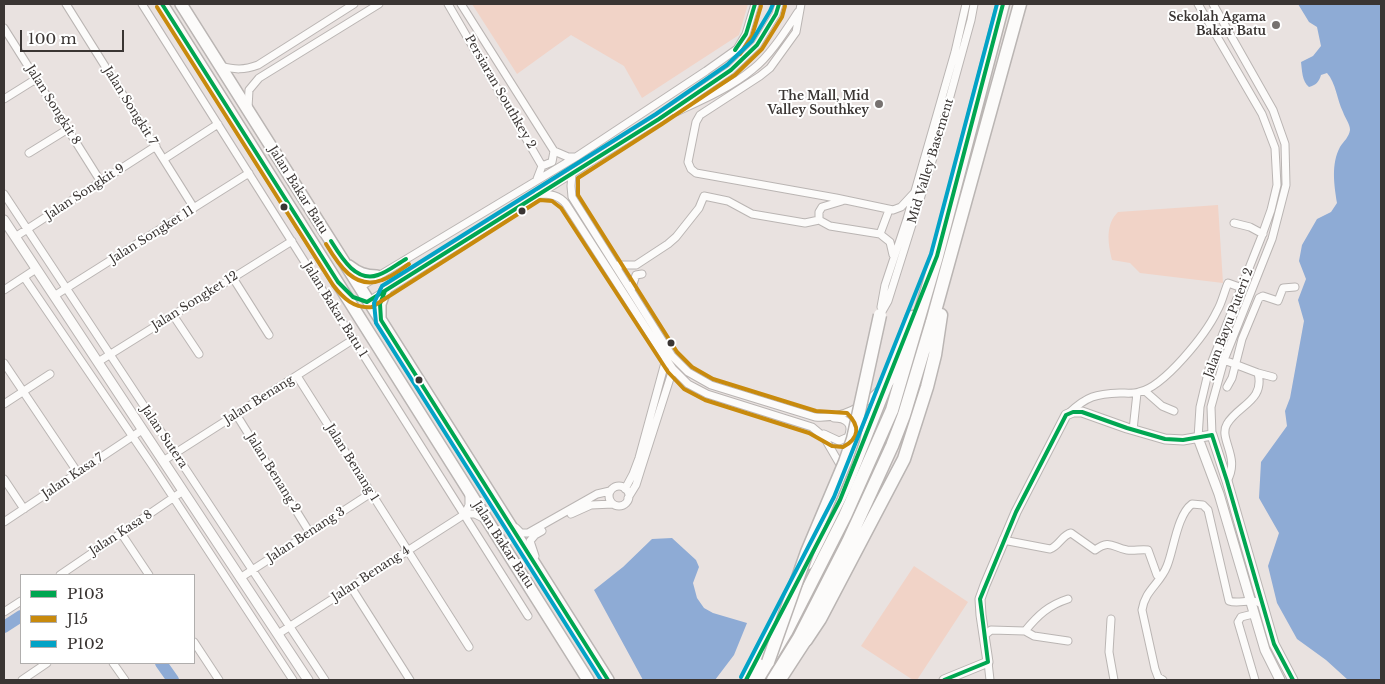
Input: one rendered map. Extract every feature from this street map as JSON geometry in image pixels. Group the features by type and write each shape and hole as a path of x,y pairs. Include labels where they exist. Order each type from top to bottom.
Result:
{"highway":[{"path":"757,680 786,632 845,516 892,410 937,256 1003,4"},
{"path":"773,680 799,638 848,542 889,454 904,415 1022,4"},
{"path":"888,381 937,256"},
{"path":"806,640 820,619 904,459 935,355 950,256"},
{"path":"768,662 807,552 853,439 880,315"}],"main road":[{"name":"Jalan Bakar Batu","path":"162,4 588,680"},
{"name":"Jalan Bakar Batu","path":"181,4 360,287"},
{"path":"344,261 361,274 377,276"},
{"name":"Jalan Bakar Batu","path":"338,282 349,294 363,301 380,320 608,680"},
{"path":"360,287 364,324"},
{"path":"380,320 380,304 386,291"},
{"path":"746,680 848,482 888,381"},
{"path":"780,680 806,640"}],"street":[{"name":"Jalan Songkit 7","path":"66,4 194,208"},
{"name":"Jalan Bakar Batu 1","path":"142,4 528,616"},
{"path":"221,66 245,70 258,65 354,4"},
{"path":"248,110 249,90 260,78 379,4"},
{"name":"Persiaran Southkey 2","path":"448,4 542,166"},
{"name":"Persiaran Southkey 2","path":"461,4 554,151 568,157 576,157"},
{"path":"360,287 576,157 737,49 746,34 755,4"},
{"path":"363,301 386,291 659,119 732,70 743,60 766,32 779,4"},
{"path":"880,315 885,285 907,219 955,52 966,4"},
{"name":"Mid Valley Basement","path":"880,315 888,301 933,158 968,33 974,4"},
{"name":"Jalan Bayu Puteri 2","path":"1198,4 1251,93 1262,114 1275,148 1277,185 1271,210 1209,369 1200,406 1198,438 1219,494 1264,650 1280,680"},
{"name":"Jalan Bayu Puteri 2","path":"1213,4 1273,110 1285,144 1286,185 1280,211 1272,239 1224,360 1211,406 1212,435 1227,480 1262,604 1274,644 1293,680"},
{"path":"659,119 718,92 754,69 800,7"},
{"path":"800,7 796,32 770,68 700,115 696,122 688,162 691,169 696,173 845,200 889,210 898,209 914,193"},
{"name":"Jalan Songkit 8","path":"4,29 101,182"},
{"path":"4,99 36,79"},
{"path":"164,159 218,124"},
{"path":"29,153 68,128"},
{"name":"Jalan Songkit 9","path":"15,237 156,146"},
{"path":"535,181 540,174 542,166 552,162 554,151"},
{"name":"Jalan Songket 11","path":"54,296 249,173"},
{"path":"538,194 555,195 562,198 666,359 688,384 707,394 812,427 839,441 848,437 851,429 847,421 840,418 815,417 710,386 688,372 672,356 572,197 572,174"},
{"name":"Jalan Sutera","path":"4,194 325,680"},
{"path":"615,265 636,265 668,244 699,208 704,196 728,201 752,214 804,223 819,220 830,226 880,234 890,242 894,257"},
{"path":"819,220 819,212 822,207 845,200"},
{"path":"880,234 889,210"},
{"name":"Jalan Sutera","path":"4,220 308,680"},
{"path":"1234,223 1250,226 1263,234"},
{"path":"450,234 457,245"},
{"name":"Jalan Songket 12","path":"98,362 292,241"},
{"path":"4,290 36,269"},
{"path":"630,290 636,276 642,274"},
{"path":"24,277 132,436 293,680"},
{"path":"233,278 269,334"},
{"path":"990,680 980,600 984,585 1003,540 1066,416 1076,406 1098,394 1141,392 1158,384 1169,374 1206,329 1219,308 1228,283 1242,288"},
{"path":"1227,387 1232,378 1242,339 1259,298 1264,296 1278,301 1283,288 1295,287"},
{"path":"173,315 199,354"},
{"name":"Jalan Benang","path":"163,461 354,339"},
{"path":"625,489 639,458 666,359"},
{"path":"1224,360 1258,374 1273,377"},
{"path":"4,363 78,473"},
{"path":"545,581 543,572 530,544 535,535 584,507 591,505 623,505 636,485 673,369"},
{"path":"4,404 50,374"},
{"path":"1227,480 1232,472 1233,464 1225,429 1227,423 1254,396 1259,387 1258,374"},
{"name":"Jalan Benang 1","path":"297,376 469,647"},
{"path":"828,418 870,401 888,381"},
{"path":"1141,392 1162,406 1174,411"},
{"path":"1133,430 1141,392"},
{"path":"1066,416 1073,412 1082,412 1133,430 1166,439 1183,440 1212,435"},
{"name":"Jalan Benang 2","path":"236,414 310,532"},
{"name":"Jalan Kasa 7","path":"4,522 142,430"},
{"path":"818,431 828,443 848,482"},
{"path":"4,479 24,509"},
{"path":"492,499 524,534 535,530 597,494 610,491 615,487 619,486 625,489 628,492 628,498"},
{"name":"Jalan Kasa 8","path":"61,574 183,491"},
{"path":"465,514 469,505 469,491"},
{"path":"610,491 609,496 613,504"},
{"name":"Jalan Benang 3","path":"240,578 371,493"},
{"path":"1163,680 1158,677 1155,669 1142,610 1143,602 1147,593 1166,569 1184,513 1192,504 1203,505 1208,510 1229,601 1234,603 1249,600 1262,604"},
{"path":"465,514 480,515 489,522"},
{"name":"Jalan Benang 4","path":"278,634 465,514"},
{"path":"121,533 148,574"},
{"path":"1003,540 1050,549 1058,544 1066,534 1076,534 1095,550 1104,544 1124,549 1148,550 1157,574"},
{"path":"351,587 410,680"},
{"path":"1025,632 1033,621 1050,606 1068,599"},
{"path":"4,612 20,601"},
{"path":"1253,614 1240,617 1238,622 1255,680"},
{"path":"1111,619 1109,652 1114,680"},
{"path":"985,635 991,630 1025,632 1034,636 1068,640"},
{"path":"195,644 219,680"},
{"path":"944,680 988,662"},
{"path":"22,680 46,664"},
{"path":"114,664 125,680"}],"shaded area":[{"path":"472,4 748,4 739,35 642,98 624,66 571,35 517,74"},
{"path":"1218,205 1223,283 1140,273 1130,263 1112,260 1109,247 1109,228 1118,212"},
{"path":"914,566 968,602 917,680 913,680 861,646"}],"water":[{"path":"1298,4 1381,4 1381,680 1348,680 1326,660 1297,639 1277,603 1268,566 1279,533 1259,498 1261,462 1287,426 1285,411 1290,398 1304,321 1298,300 1306,279 1299,261 1302,245 1317,219 1331,212 1337,203 1334,181 1335,160 1350,130 1327,73 1321,75 1317,83 1309,87 1305,82 1301,62 1313,56 1321,46 1317,27 1309,22"},
{"path":"672,538 696,560 699,567 693,583 697,598 704,608 713,613 747,623 734,655 715,680 643,680 594,590 623,567 652,539"}],"waterway":[{"path":"4,627 20,617"},
{"path":"162,664 173,680"}],"transit line":[{"name":"P103","path":"162,4 338,282 353,297 367,302 659,119 731,70 757,45 776,14 779,4"},
{"name":"P103","path":"735,50 746,34 755,4"},
{"name":"P102","path":"601,680 376,323 374,303 382,286 656,114 727,65 752,41 773,4"},
{"name":"P102","path":"741,677 834,497 931,254 997,4"},
{"name":"P103","path":"746,680 840,500 937,256 1003,4"},
{"name":"J15","path":"740,54 752,36 761,6"},
{"name":"J15","path":"157,7 333,285 349,302 360,306 372,307 540,200 552,201 561,208 668,372 684,389 705,400 809,433 832,446 843,447 853,440 856,432 856,427 847,413 816,411 713,379 692,367 677,352 578,195 578,178 735,75 762,49 782,17 785,6"},
{"name":"P103","path":"331,241 344,261 356,272 363,275 382,274 406,259"},
{"name":"J15","path":"326,244 348,274 364,282 386,279 409,264"},
{"name":"P103","path":"385,291 380,304 381,320 608,680"},
{"name":"P103","path":"944,680 988,662 980,599 1016,512 1066,415 1073,412 1082,412 1165,439 1183,440 1212,435 1274,644 1293,680"}],"place":[{"name":"Sekolah Agama Bakar Batu","path":"1276,25"},
{"name":"The Mall, Mid Valley Southkey","path":"879,104"}]}
